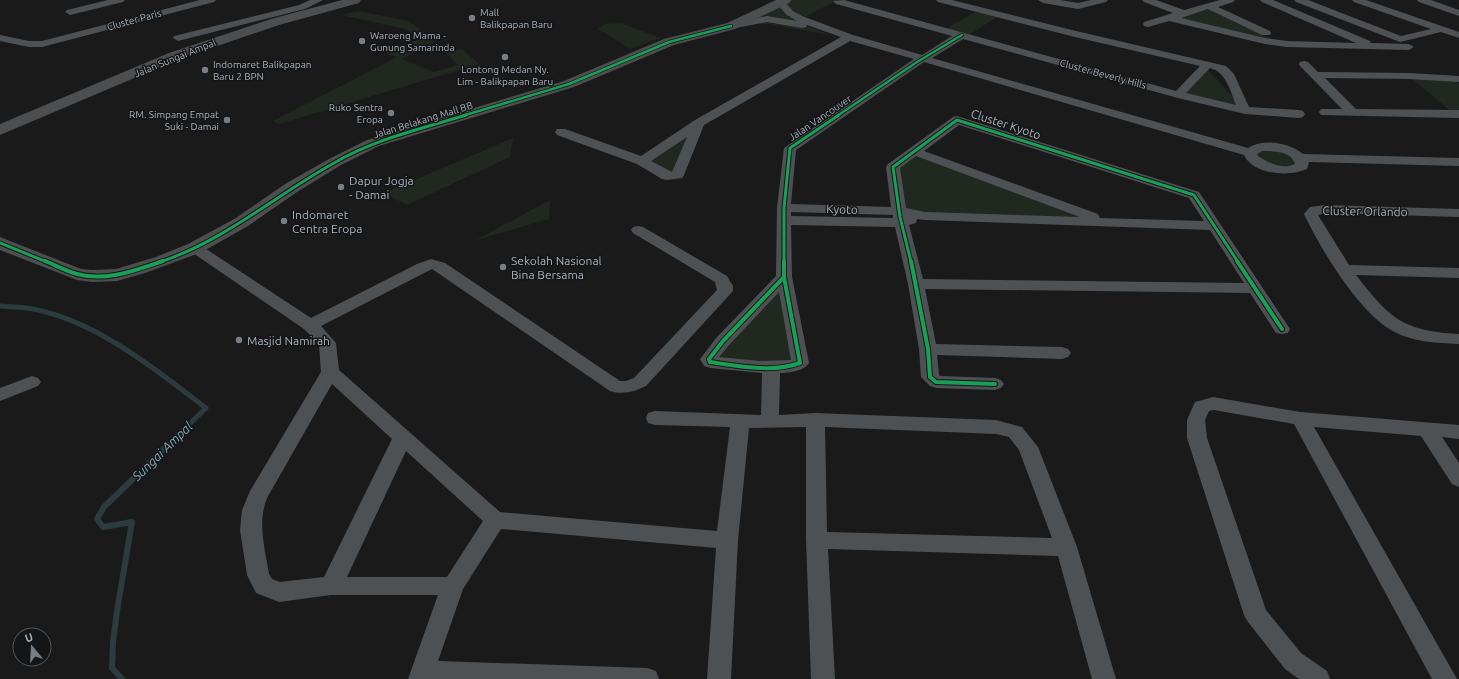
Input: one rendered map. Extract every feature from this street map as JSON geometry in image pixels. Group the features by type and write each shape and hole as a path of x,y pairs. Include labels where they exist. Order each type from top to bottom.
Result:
{"main road":[{"name":"Jalan Sungai Ampal","path":"0,130 174,56 334,3 355,0"},
{"name":"Jalan Belakang Mall BB","path":"0,243 77,274 92,276 117,275 164,261 195,248 242,222 291,188 328,166 373,143 569,84 669,42 731,26 783,1"}],"street":[{"path":"66,0 81,34"},
{"name":"Cluster Paris","path":"70,12 120,0"},
{"name":"Cluster Paris","path":"0,38 37,45 211,0"},
{"path":"178,38 302,7 318,0"},
{"name":"Cluster Beverly Hills","path":"839,0 839,2 1178,95 1245,110 1299,114"},
{"path":"941,0 1075,34 1086,30 1097,29 1195,53 1208,59 1208,64"},
{"path":"1043,0 1078,6 1103,0"},
{"path":"1147,0 1188,12"},
{"path":"1160,0 1188,12"},
{"path":"1148,24 1230,0"},
{"path":"1265,0 1368,45"},
{"path":"1298,0 1400,39 1442,29"},
{"path":"1357,0 1459,35"},
{"path":"1422,0 1459,12"},
{"path":"783,1 794,16 849,37 920,61 1250,153 1259,147 1273,147 1290,151 1300,158 1459,162"},
{"path":"1209,6 1287,44"},
{"path":"1170,18 1265,41 1287,44 1409,47"},
{"path":"731,26 767,19 830,30"},
{"path":"920,61 962,35"},
{"path":"642,161 699,123 849,37"},
{"name":"Jalan Vancouver","path":"770,368 796,365 800,363 784,276 784,214 790,148 920,61"},
{"path":"1178,95 1208,64"},
{"path":"1208,64 1222,68 1228,74 1245,110"},
{"path":"1304,64 1351,111"},
{"path":"1314,74 1409,76 1459,79"},
{"path":"1325,112 1351,111 1459,114"},
{"name":"Cluster Kyoto","path":"995,384 936,382 930,377 928,349 916,284 901,217 893,167 957,120 961,120 1194,195 1282,329"},
{"path":"561,132 642,161 667,176 677,175 699,123"},
{"path":"913,151 1108,222"},
{"path":"1250,153 1252,158 1259,163 1284,170 1302,166 1300,158"},
{"name":"Cluster Orlando","path":"1459,213 1315,210 1311,214 1344,270 1382,317 1396,326 1410,332 1432,338 1459,339"},
{"path":"784,214 901,217 925,216 1213,226"},
{"path":"310,325 422,266 431,264 440,266 616,387 635,386 725,291 725,286 721,279 638,230"},
{"path":"195,248 310,325 327,343 330,372 257,497 252,510 251,530 258,575 264,586 280,592 331,586 453,586"},
{"path":"1344,270 1459,273"},
{"path":"770,422 770,368 717,364 710,362 709,359 723,341 784,276"},
{"path":"916,284 1255,288"},
{"path":"928,349 1062,352"},
{"path":"330,372 495,520 727,540"},
{"path":"0,395 32,382"},
{"path":"1318,679 1293,661 1256,615 1197,438 1196,420 1202,407 1213,403 1300,419 1459,432"},
{"path":"655,418 770,422 815,420 996,427 1015,432 1028,447 1066,547 1104,679"},
{"path":"1300,419 1445,679"},
{"path":"815,420 816,540 822,679"},
{"path":"719,679 727,540 740,421"},
{"path":"1427,430 1459,479"},
{"path":"331,586 403,437"},
{"path":"495,520 453,586 421,676 647,679"},
{"path":"816,540 1066,547"}],"shaded area":[{"path":"786,0 838,0 796,21 829,35 770,24 743,24"},
{"path":"1209,9 1277,41 1180,18"},
{"path":"979,10 1000,15 966,37 943,30"},
{"path":"359,11 409,21 435,42 402,59 434,72 458,65 446,53 462,49 479,64 279,124 273,121 397,57 386,54 418,39 406,29 341,15"},
{"path":"621,23 660,38 631,49 598,29 605,24"},
{"path":"1206,68 1245,110 1178,95"},
{"path":"1409,76 1450,77 1459,84 1459,114 1454,114"},
{"path":"699,123 670,179 631,162"},
{"path":"513,138 510,157 407,205 384,193"},
{"path":"913,151 1108,222 902,218 893,167"},
{"path":"1258,151 1281,151 1298,162 1294,167 1276,167 1256,156"},
{"path":"550,200 549,219 476,240"},
{"path":"782,282 793,366 712,359"}],"waterway":[{"name":"Sungai Ampal","path":"0,306 27,308 76,322 122,347 166,377 206,408 166,447"},
{"name":"Sungai Ampal","path":"122,679 112,668 113,642 132,522 103,527 97,519 104,507 167,446"}],"cycle path":[{"path":"0,243 77,274 92,276 117,275 138,269 195,248 242,222 291,188 335,162 373,143 569,84 669,42 731,26"},
{"path":"784,277 723,341 709,359 710,362 772,367 792,366 800,363 784,277 784,208 790,148 917,62 962,35"},
{"path":"995,384 936,382 930,377 928,349 916,284 900,217 893,167 957,120 1194,195 1282,329"}],"place":[{"name":"Mall Balikpapan Baru","path":"472,18"},
{"name":"Waroeng Mama - Gunung Samarinda","path":"362,41"},
{"name":"Lontong Medan Ny. Lim - Balikpapan Baru","path":"505,57"},
{"name":"Indomaret Balikpapan Baru 2 BPN","path":"205,70"},
{"name":"Ruko Sentra Eropa","path":"391,113"},
{"name":"RM. Simpang Empat Suki - Damai","path":"227,120"},
{"name":"Dapur Jogja - Damai","path":"341,187"},
{"name":"Indomaret Centra Eropa","path":"284,221"},
{"name":"Sekolah Nasional Bina Bersama","path":"503,267"},
{"name":"Masjid Namirah","path":"239,340"}]}
